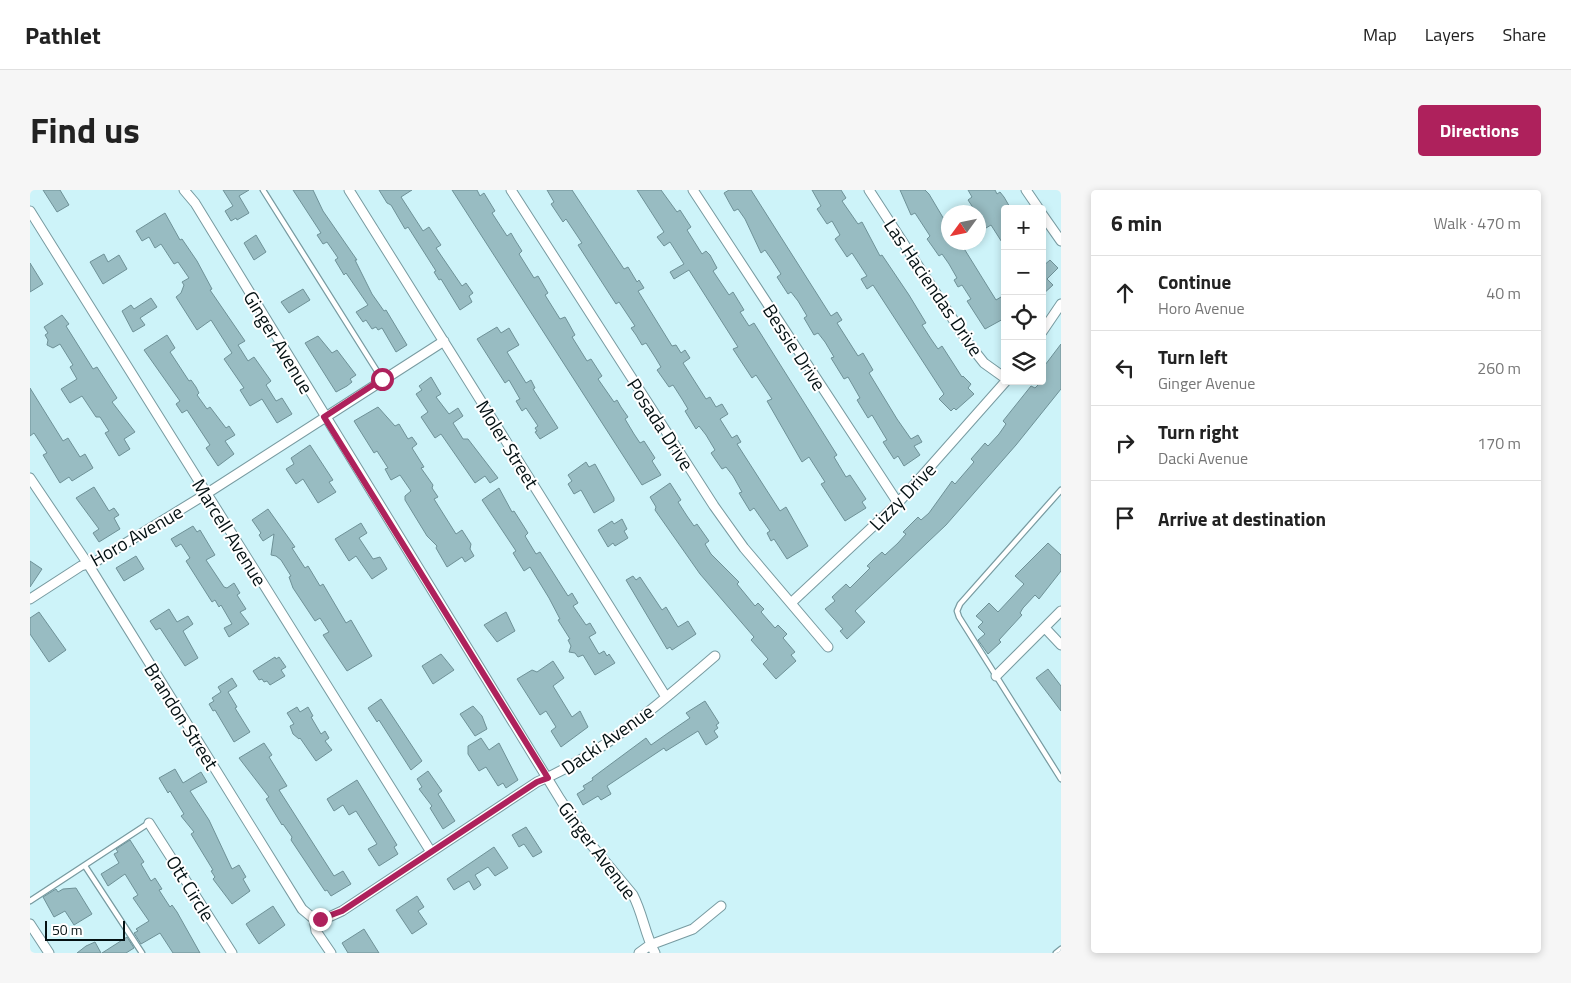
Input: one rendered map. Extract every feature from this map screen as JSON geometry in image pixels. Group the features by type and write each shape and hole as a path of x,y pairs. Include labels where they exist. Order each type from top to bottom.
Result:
{"street":[{"name":"Ginger Avenue","path":"184,190 195,203 324,417 584,836 634,895 650,945 655,953"},
{"name":"Moler Street","path":"349,190 666,697"},
{"name":"Posada Drive","path":"511,190 714,506 744,548 828,647"},
{"name":"Bessie Drive","path":"693,190 898,503"},
{"name":"Las Haciendas Drive","path":"869,190 969,344 984,363 1001,377"},
{"path":"1026,190 1036,205"},
{"name":"Marcell Avenue","path":"30,211 431,852"},
{"path":"1046,220 1061,241"},
{"path":"1046,326 1061,304"},
{"name":"Horo Avenue","path":"30,599 81,566 95,562 206,494 382,379 444,341"},
{"name":"Lizzy Drive","path":"791,603 898,503 1001,385"},
{"name":"Brandon Street","path":"30,478 88,564 302,909 314,919 316,931 331,953"},
{"path":"996,676 1061,611"},
{"path":"1045,628 1061,644"},
{"name":"Dacki Avenue","path":"314,919 342,911 537,782 548,778 593,750 666,697 715,656"},
{"name":"Ott Circle","path":"149,823 232,953"},
{"path":"639,953 650,945 693,929 721,906"},
{"path":"30,924 49,953"}],"lane":[{"path":"263,190 382,379"},
{"path":"1061,490 960,604 957,611 1061,779"},
{"path":"30,901 149,823"},
{"path":"85,866 142,953"},
{"path":"1056,953 1061,949"}],"building":[{"path":"43,190 60,190 69,205 57,212"},
{"path":"223,190 249,190 239,196 249,213 237,220 236,218 231,221 225,211 233,206"},
{"path":"293,190 313,190 323,211 357,260 355,260 372,294 384,311 386,310 407,345 396,352 382,328 378,330 376,327 372,329 366,320 363,322 356,312 368,305 346,273 344,275 335,260 338,258 327,242 323,244 317,235 321,233"},
{"path":"379,190 412,190 401,197 423,231 429,227 441,245 436,248 462,286 466,283 473,293 469,296 472,302 460,310 441,279 439,280 434,272 436,271 408,227 405,229 391,205 387,203"},
{"path":"452,190 477,190 480,196 484,193 495,211 492,213 507,236 511,233 522,251 519,254 534,278 538,276 548,293 545,295 560,319 565,317 575,335 572,337 587,361 591,359 602,376 598,379 614,402 617,400 628,417 625,419 640,443 644,441 655,458 652,461 661,475 642,485"},
{"path":"547,190 572,190 624,269 628,267 637,282 639,280 644,288 638,291 672,346 676,345 681,353 685,350 690,358 683,363 706,399 710,397 716,407 722,404 728,414 720,419 732,438 737,435 741,442 737,444 780,511 786,507 808,546 787,559 774,539 771,541 767,533 770,531 754,508 750,511 739,493 742,492 733,476 726,467 722,469 711,453 715,450 706,435 699,426 696,429 685,411 688,409 673,385 669,387 657,370 661,367 655,357 646,343 642,345 631,328 635,326 619,302 616,304 578,245 582,243 566,219 563,222 551,204 554,202"},
{"path":"637,190 661,190 677,212 680,210 691,227 687,230 702,254 706,251 710,255 717,268 713,271 729,295 733,292 744,310 740,312 749,326 754,323 837,455 834,457 846,477 850,475 866,499 862,502 866,508 845,521 821,484 825,482 809,457 802,462 767,401 772,399 756,375 752,378 733,349 738,347 689,270 674,279 670,272 684,264 670,242 664,246 657,237 664,232"},
{"path":"729,190 751,190 831,316 837,312 842,320 837,323 858,356 863,353 873,370 869,373 897,419 911,439 918,435 922,442 914,446 920,455 904,466 898,456 894,459 883,442 887,440 872,415 868,418 857,400 860,398 848,377 844,379 831,358 834,357 825,342 818,333 814,335 804,318 807,316 798,301 791,292 788,294 777,277 781,274 772,260 765,250 761,253 745,219 738,209 734,211 724,193"},
{"path":"812,190 841,190 846,198 842,201 858,224 862,222 880,256 882,255 926,323 922,325 931,339 938,349 942,346 962,377 971,384 968,388 974,394 956,410 954,408 951,411 939,399 944,394 873,285 867,289 861,279 867,276 852,253 847,257 835,239 840,235 832,221 827,224 817,209 821,206"},
{"path":"900,190 925,190 941,214 941,250 965,250 996,300 1001,297 1001,320 985,329 967,301 971,299 962,285 958,287 954,280 957,278 949,264 942,254 939,256 927,239 930,236 915,213 911,215"},
{"path":"968,190 995,190 997,194 1000,192 1004,197 1009,205 1001,205 1001,241 991,225 986,228 986,205 971,205 968,200 972,197"},
{"path":"165,213 180,240 182,239 197,261 212,289 210,290 245,341 238,345 248,361 254,357 271,381 266,385 276,401 282,398 292,414 277,423 262,399 250,406 240,390 244,388 224,359 232,353 211,320 197,330 176,297 181,293 184,285 182,282 189,278 178,262 174,264 161,244 155,248 149,237 142,241 136,231"},
{"path":"256,235 266,252 254,260 244,243"},
{"path":"104,254 108,262 119,255 127,269 103,284 90,262"},
{"path":"1050,260 1058,268 1047,279 1053,285 1046,291 1046,264"},
{"path":"30,263 43,284 30,292"},
{"path":"303,289 310,300 289,313 281,302"},
{"path":"151,298 157,307 140,318 145,325 133,332 122,311 131,305 134,309"},
{"path":"62,315 69,324 66,326 93,369 97,367 117,398 112,402 135,432 124,439 130,449 119,456 105,433 109,431 100,417 96,417 82,396 70,403 61,389 77,379 70,367 73,365 60,344 53,348 47,345 48,340 45,335 48,333 44,327"},
{"path":"497,327 501,333 509,328 519,345 507,352 526,383 531,380 535,388 533,389 558,428 540,439 535,432 537,431 535,428 538,426 526,408 522,411 516,401 520,399 509,380 505,383 477,339"},
{"path":"167,335 175,348 170,352 189,381 191,380 196,387 199,393 197,395 207,409 210,407 226,428 229,426 235,435 225,441 234,454 218,466 206,448 210,445 187,410 182,413 176,404 180,401 144,350"},
{"path":"318,336 332,353 337,350 356,375 350,379 352,382 336,392 305,343"},
{"path":"1061,344 1061,389 1016,445 946,525 855,611 865,622 847,639 840,631 843,629 825,609 835,601 832,597 846,584 850,588 870,568 867,566 873,560 882,552 885,555 898,543 906,534 903,532 918,517 921,520 929,513 952,481 955,484 974,462 971,459 985,443 988,446 999,434 1006,424 1003,421 1031,386 1035,388 1038,385 1046,385 1046,364"},
{"path":"431,377 441,394 436,397 449,414 458,408 463,416 453,423 463,439 468,439 498,478 490,483 485,476 475,483 441,434 435,438 421,417 428,412 416,394 422,390 419,386"},
{"path":"30,388 63,441 68,438 80,457 85,454 93,468 72,481 69,477 60,483 43,455 47,453 34,433 30,436"},
{"path":"378,407 395,426 399,424 408,439 412,437 417,444 412,448 424,467 421,468 433,485 432,488 438,497 434,499 456,534 462,530 471,544 470,549 474,556 465,562 462,557 447,567 436,548 437,546 427,536 405,500 405,496 411,491 400,475 391,480 385,469 388,468 377,451 374,453 354,421"},
{"path":"310,445 333,480 329,482 336,492 318,503 303,479 296,484 286,469 294,464 291,458"},
{"path":"586,462 589,467 595,464 614,498 614,501 594,513 581,490 574,494 568,484 572,481 568,475"},
{"path":"670,483 681,500 678,502 687,516 694,526 697,524 709,541 705,544 711,554 739,582 737,584 755,606 758,603 764,609 761,612 775,628 778,625 787,634 783,638 795,652 791,655 796,661 776,679 763,664 768,659 751,640 754,637 700,574 655,510 656,507 650,497"},
{"path":"94,487 109,511 114,508 119,515 114,518 120,529 99,542 93,533 99,529 76,498"},
{"path":"499,488 512,512 514,511 528,533 525,536 536,554 540,552 568,596 572,593 578,603 573,606 586,625 590,623 596,633 589,637 599,654 604,651 607,656 609,654 615,663 595,675 583,655 578,657 575,653 569,652 571,646 568,640 570,639 558,620 560,619 549,598 530,567 524,571 513,553 516,551 482,500"},
{"path":"268,509 295,547 292,548 305,568 308,566 320,586 323,584 346,623 351,620 372,656 347,671 323,635 329,632 320,618 315,621 293,588 289,577 291,576 281,560 271,555 274,534 263,541 259,535 261,533 252,520"},
{"path":"622,519 627,529 624,531 628,538 615,546 613,543 608,547 598,530 612,521 614,524"},
{"path":"361,523 367,533 359,538 373,559 380,557 387,569 372,579 356,556 349,561 335,539"},
{"path":"193,526 197,532 200,530 215,555 206,560 224,587 227,588 234,583 240,593 237,595 246,609 240,612 249,624 229,637 224,628 232,624 221,605 219,607 215,600 212,602 186,561 190,558 181,544 176,547 171,539"},
{"path":"1048,543 1061,555 1061,571 1039,599 1035,595 1023,608 1020,613 1022,615 999,640 1001,642 988,654 978,640 985,634 978,627 983,622 976,616 989,603 998,612 1024,584 1015,576"},
{"path":"136,556 144,569 124,581 116,568"},
{"path":"30,561 42,569 30,587"},
{"path":"633,576 636,580 640,577 662,610 666,607 678,627 688,621 696,634 672,650 670,647 667,649 626,580"},
{"path":"169,609 177,622 188,616 193,624 183,631 198,658 185,666 160,628 156,630 150,621"},
{"path":"39,612 66,650 49,662 30,634 30,618"},
{"path":"506,612 515,631 497,642 484,625"},
{"path":"441,654 454,670 433,684 422,666"},
{"path":"275,657 276,659 279,657 286,667 281,670 285,676 270,685 267,681 259,680 253,671"},
{"path":"553,661 564,678 553,686 572,717 580,711 588,727 561,747 551,731 556,727 546,711 540,715 517,679 532,670 537,672"},
{"path":"1048,669 1061,686 1061,711 1036,678"},
{"path":"232,678 237,686 228,692 237,707 235,708 250,732 234,742 215,710 213,711 209,704 214,701 212,698 221,692 218,687"},
{"path":"381,699 422,761 411,770 379,720 377,722 368,708"},
{"path":"705,701 719,723 716,725 718,728 714,731 718,737 706,745 698,731 666,751 664,748 607,786 611,794 601,800 598,796 583,805 577,794 585,789 583,786 593,780 592,778 646,738 651,745 690,718 686,713"},
{"path":"473,706 482,716 487,729 475,736 460,714"},
{"path":"297,707 300,712 308,707 313,716 311,717 321,734 325,731 329,738 325,741 332,750 316,761 300,738 293,734 290,726 294,724 287,713"},
{"path":"481,738 489,750 499,743 518,780 506,788 503,783 498,786 486,767 479,771 468,754 468,746"},
{"path":"264,743 272,755 269,757 287,786 279,790 334,876 343,871 351,884 331,896 327,890 325,891 291,840 292,837 266,799 269,797 239,758"},
{"path":"175,769 183,783 201,772 207,782 190,791 209,820 232,869 239,865 246,877 243,879 250,891 232,904 213,879 215,877 211,871 213,870 191,834 194,832 181,816 184,814 170,791 168,793 159,778"},
{"path":"428,771 442,791 438,794 455,821 443,829 430,808 432,806 419,789 422,787 417,779"},
{"path":"357,780 397,845 394,847 398,854 379,866 368,849 377,844 356,811 349,815 343,805 334,811 327,799"},
{"path":"526,827 542,852 533,857 524,844 519,847 512,835"},
{"path":"130,840 144,862 141,864 151,881 155,878 162,889 159,890 170,907 172,905 177,912 200,953 173,953 160,933 141,944 134,933 138,931 136,929 149,921 133,898 138,895 125,874 108,886 101,874 119,863 114,854 118,852 116,849"},
{"path":"494,847 508,868 495,876 488,867 475,875 481,885 474,890 469,881 454,890 447,879"},
{"path":"76,888 92,914 74,925 65,911 54,917 43,897 56,889 58,892 63,889"},
{"path":"417,896 424,907 418,911 427,924 412,934 396,910"},
{"path":"273,906 285,925 259,944 246,924"},
{"path":"364,929 379,953 348,953 342,943"},
{"path":"127,937 134,948 126,953 102,953"},
{"path":"95,942 101,953 77,953 86,946"}],"route":[{"path":"320,919 342,911 537,782 548,778 324,417 382,379"}]}
